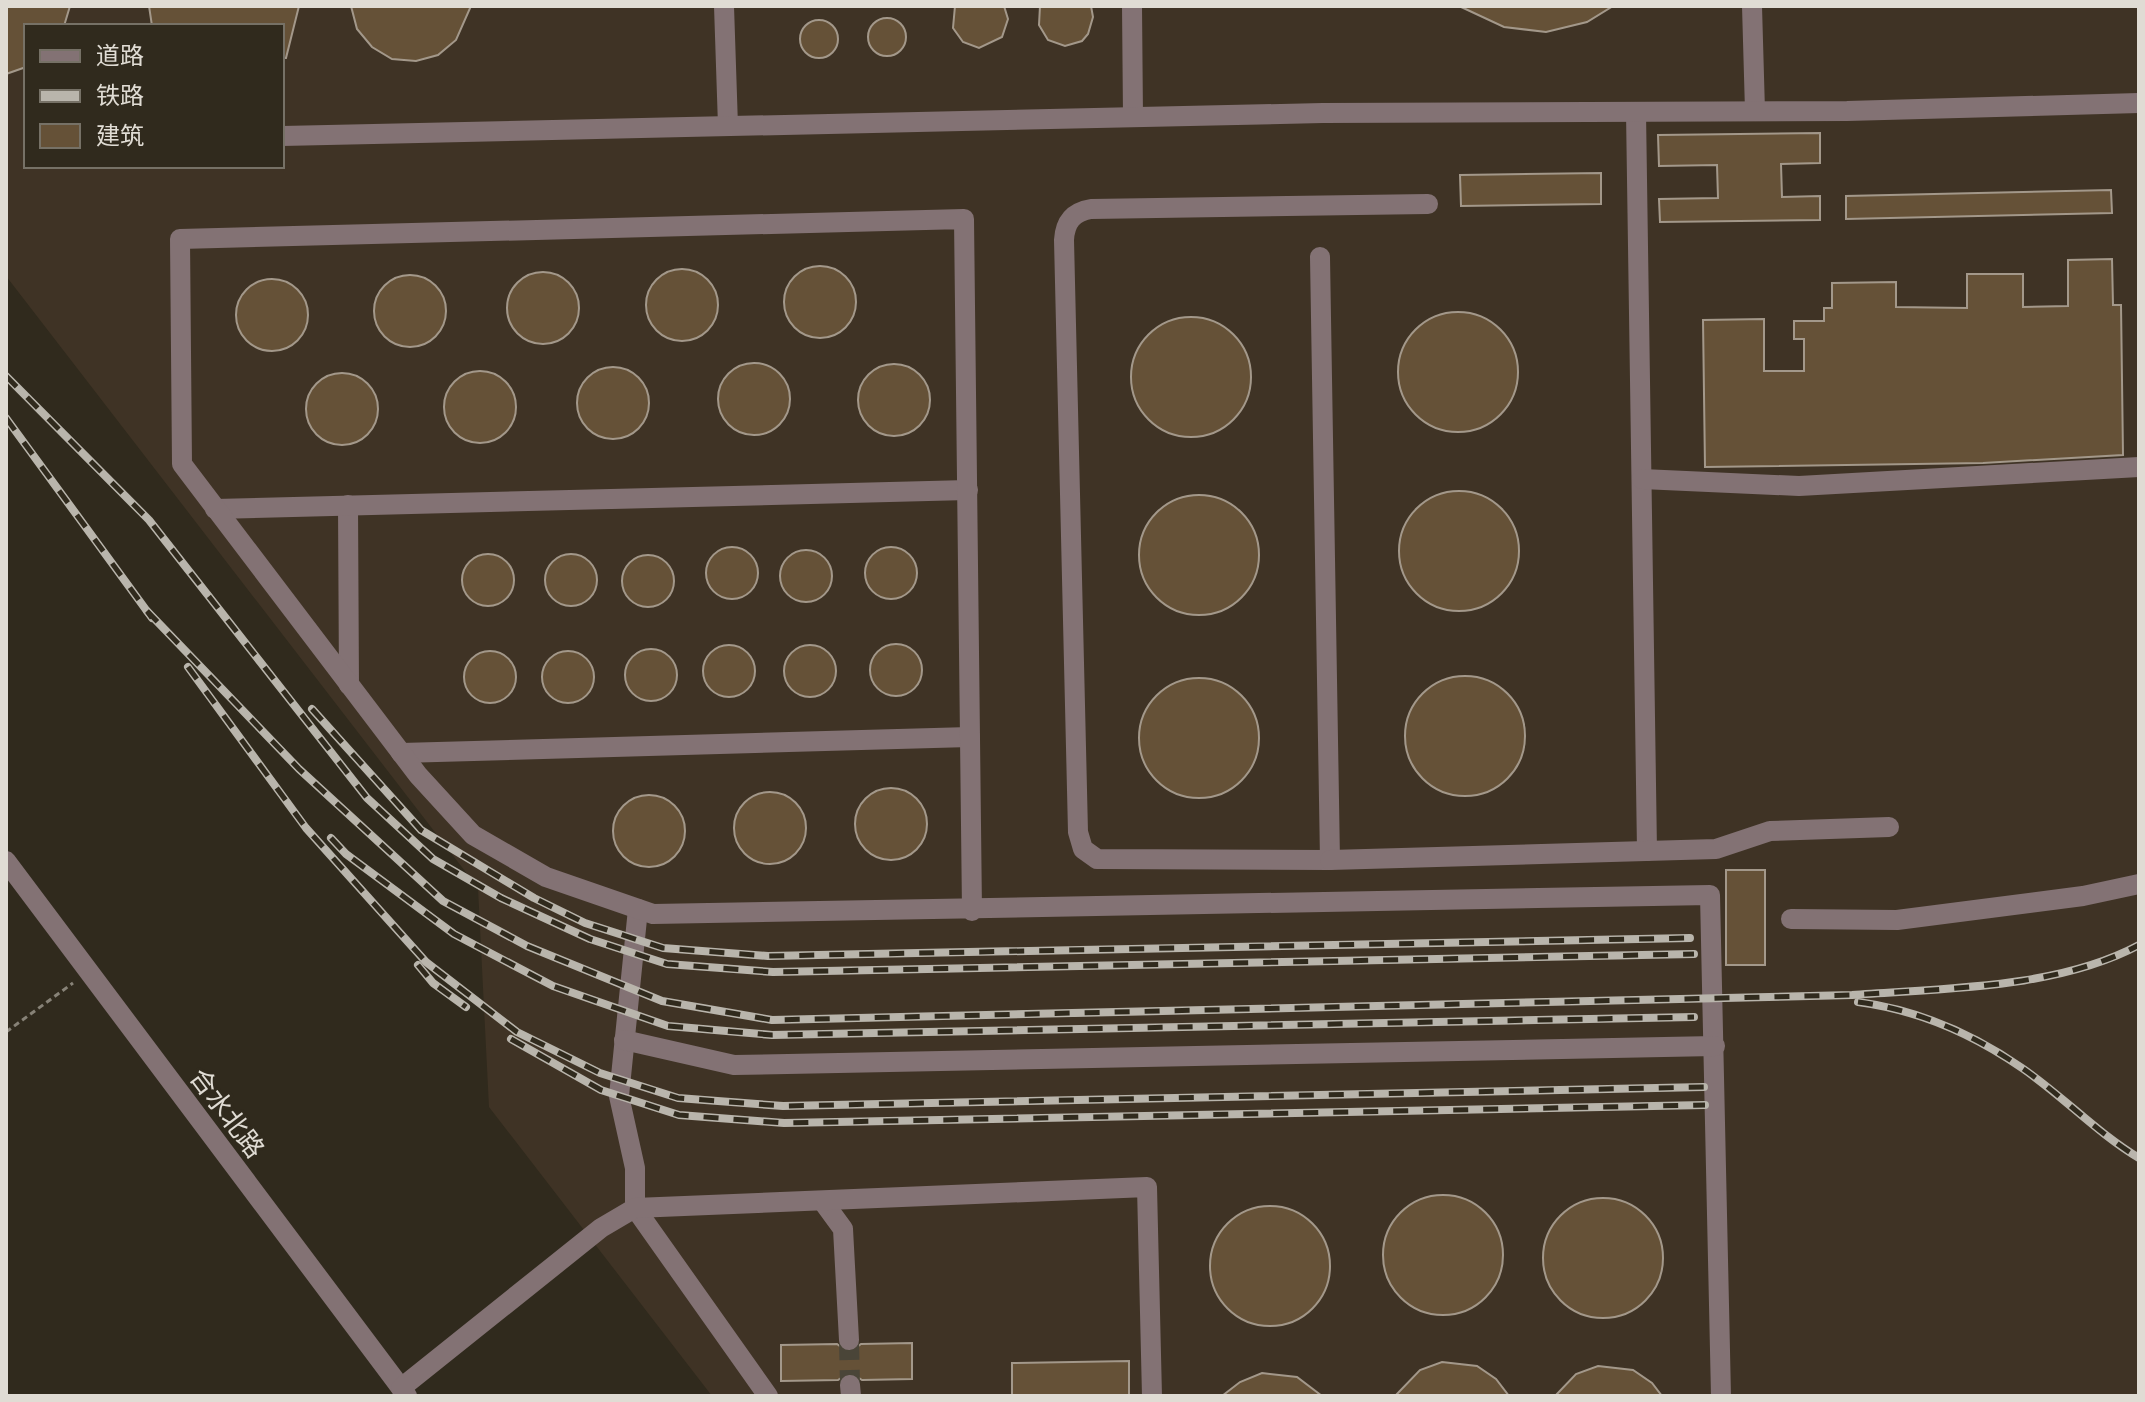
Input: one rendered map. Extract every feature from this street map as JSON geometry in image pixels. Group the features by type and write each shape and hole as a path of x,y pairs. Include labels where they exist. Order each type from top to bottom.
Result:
{"street":[{"path":"724,6 728,126"},
{"path":"1132,6 1133,117"},
{"path":"1752,6 1755,111"},
{"path":"284,136 1133,117 1755,111 2139,103"},
{"path":"1636,112 1647,851"},
{"path":"1428,204 1091,209 1074,215 1065,231 1079,841 1089,855 1105,861 1330,860 1716,849 1770,831 1889,827"},
{"path":"972,911 964,219 180,239 182,464 401,753 473,835 546,877 653,914 972,911 1710,895 1721,1396"},
{"path":"1320,257 1330,860"},
{"path":"1642,479 1799,486 2139,467"},
{"path":"215,509 968,490"},
{"path":"348,505 349,685"},
{"path":"401,753 970,737"},
{"name":"合水北路","path":"6,861 404,1392"},
{"path":"1791,919 1897,920 2083,896 2139,884"},
{"path":"638,909 619,1096 635,1168 635,1208 768,1396"},
{"path":"624,1040 734,1065 1715,1046"},
{"path":"404,1392 601,1228 635,1208 824,1203 1147,1187 1152,1396"},
{"path":"824,1203 843,1229 849,1340"}],"path":[{"path":"6,1032 89,971"}],"shaded area":[{"path":"6,6 2139,6 2139,1396 712,1396 489,1107 478,888 6,276"}],"building":[{"path":"6,6 70,6 65,24 24,24 24,68 6,74"},
{"path":"149,6 299,6 286,58 284,24 152,24"},
{"path":"351,6 471,6 456,40 438,55 416,61 392,59 372,47 357,29"},
{"path":"955,6 1004,6 1008,19 1002,37 979,48 963,42 953,28"},
{"path":"1040,6 1091,6 1093,17 1088,34 1082,41 1065,46 1048,40 1039,25"},
{"path":"1459,6 1613,6 1587,22 1546,32 1504,27"},
{"path":"887,18 900,24 906,37 900,50 887,56 874,50 868,37 874,24"},
{"path":"819,20 832,26 838,39 832,52 819,58 806,52 800,39 806,26"},
{"path":"1820,133 1820,163 1781,164 1782,197 1820,196 1820,220 1660,222 1659,199 1718,198 1717,165 1659,166 1658,135"},
{"path":"1601,173 1601,204 1461,206 1460,175"},
{"path":"2111,190 2112,213 1846,219 1846,196"},
{"path":"2112,259 2113,305 2121,305 2123,455 1983,463 1705,467 1703,320 1764,319 1764,371 1804,371 1804,339 1794,339 1794,321 1824,321 1824,308 1832,308 1832,283 1896,282 1896,307 1967,308 1967,274 2023,274 2023,307 2068,306 2068,260"},
{"path":"827,266 846,276 854,288 854,316 846,328 834,336 813,338 794,328 786,316 784,295 794,276 806,268"},
{"path":"689,269 708,279 716,291 716,319 708,331 696,339 675,341 656,331 648,319 646,298 656,279 668,271"},
{"path":"550,272 569,282 577,294 577,322 569,334 557,342 536,344 517,334 509,322 507,301 517,282 529,274"},
{"path":"417,275 436,285 444,297 444,325 436,337 424,345 403,347 384,337 376,325 374,304 384,285 396,277"},
{"path":"279,279 298,289 306,301 306,329 298,341 286,349 265,351 246,341 238,329 236,308 246,289 258,281"},
{"path":"1458,312 1481,316 1501,329 1514,349 1518,372 1514,395 1501,415 1481,428 1458,432 1435,428 1415,415 1402,395 1398,372 1402,349 1415,329 1435,316"},
{"path":"1191,317 1214,321 1233,335 1247,354 1251,377 1247,400 1233,419 1214,433 1191,437 1168,433 1149,419 1135,400 1131,377 1135,354 1149,335 1168,321"},
{"path":"761,363 780,373 788,385 788,413 780,425 768,433 747,435 728,425 720,413 718,392 728,373 740,365"},
{"path":"901,364 920,374 928,386 928,414 920,426 908,434 887,436 868,426 860,414 858,393 868,374 880,366"},
{"path":"620,367 639,377 647,389 647,417 639,429 627,437 606,439 587,429 579,417 577,396 587,377 599,369"},
{"path":"487,371 506,381 514,393 514,421 506,433 494,441 473,443 454,433 446,421 444,400 454,381 466,373"},
{"path":"349,373 368,383 376,395 376,423 368,435 356,443 335,445 316,435 308,423 306,402 316,383 328,375"},
{"path":"1459,491 1482,495 1502,508 1515,528 1519,551 1515,574 1502,594 1482,607 1459,611 1436,607 1416,594 1403,574 1399,551 1403,528 1416,508 1436,495"},
{"path":"1199,495 1222,499 1241,513 1255,532 1259,555 1255,578 1241,597 1222,611 1199,615 1176,611 1157,597 1143,578 1139,555 1143,532 1157,513 1176,499"},
{"path":"732,547 751,554 758,573 751,592 732,599 713,592 706,573 713,554"},
{"path":"891,547 910,554 917,573 910,592 891,599 872,592 865,573 872,554"},
{"path":"806,550 825,557 832,576 825,595 806,602 787,595 780,576 787,557"},
{"path":"488,554 507,561 514,580 507,599 488,606 469,599 462,580 469,561"},
{"path":"571,554 590,561 597,580 590,599 571,606 552,599 545,580 552,561"},
{"path":"648,555 667,562 674,581 667,600 648,607 629,600 622,581 629,562"},
{"path":"896,644 915,651 922,670 915,689 896,696 877,689 870,670 877,651"},
{"path":"729,645 748,652 755,671 748,690 729,697 710,690 703,671 710,652"},
{"path":"810,645 829,652 836,671 829,690 810,697 791,690 784,671 791,652"},
{"path":"651,649 670,656 677,675 670,694 651,701 632,694 625,675 632,656"},
{"path":"490,651 509,658 516,677 509,696 490,703 471,696 464,677 471,658"},
{"path":"568,651 587,658 594,677 587,696 568,703 549,696 542,677 549,658"},
{"path":"1465,676 1488,680 1508,693 1521,713 1525,736 1521,759 1508,779 1488,792 1465,796 1442,792 1422,779 1409,759 1405,736 1409,713 1422,693 1442,680"},
{"path":"1199,678 1222,682 1242,695 1255,715 1259,738 1255,761 1242,781 1222,794 1199,798 1176,794 1156,781 1143,761 1139,738 1143,715 1156,695 1176,682"},
{"path":"891,788 917,798 927,824 917,850 891,860 865,850 855,824 865,798"},
{"path":"770,792 796,802 806,828 796,854 770,864 744,854 734,828 744,802"},
{"path":"649,795 675,805 685,831 675,857 649,867 623,857 613,831 623,805"},
{"path":"1726,870 1765,870 1765,965 1726,965"},
{"path":"1443,1195 1466,1199 1486,1212 1499,1232 1503,1255 1499,1278 1486,1298 1466,1311 1443,1315 1420,1311 1400,1298 1387,1278 1383,1255 1387,1232 1400,1212 1420,1199"},
{"path":"1603,1198 1626,1202 1646,1215 1659,1235 1663,1258 1659,1281 1646,1301 1626,1314 1603,1318 1580,1314 1560,1301 1547,1281 1543,1258 1547,1235 1560,1215 1580,1202"},
{"path":"1270,1206 1293,1210 1313,1223 1326,1243 1330,1266 1326,1289 1313,1309 1293,1322 1270,1326 1247,1322 1227,1309 1214,1289 1210,1266 1214,1243 1227,1223 1247,1210"},
{"path":"912,1343 912,1379 862,1380 850,1372 838,1380 781,1381 781,1345 837,1344 849,1353 861,1344"},
{"path":"1129,1361 1129,1396 1012,1396 1012,1363"},
{"path":"1442,1362 1477,1366 1496,1379 1509,1396 1395,1396 1420,1370"},
{"path":"1598,1366 1633,1370 1652,1383 1662,1396 1555,1396 1576,1374"},
{"path":"1262,1373 1297,1377 1322,1396 1222,1396 1240,1382"}],"tunnel":[{"path":"849,1340 850,1385"}],"railway":[{"path":"6,376 149,520 367,798 433,859 501,898 590,939 667,964 773,972 1694,954"},
{"path":"6,418 152,618"},
{"path":"147,611 299,769 443,901 527,946 662,1001 772,1020 1852,995 1962,988 2036,978 2107,959 2139,945"},
{"path":"188,667 306,828 426,962 517,1032 600,1073 678,1098 783,1106 1704,1087"},
{"path":"312,709 421,830 534,898 585,923 663,948 768,956 1690,938"},
{"path":"331,838 346,854 454,934 553,986 668,1026 772,1035 1694,1017"},
{"path":"418,965 433,983 466,1007"},
{"path":"1858,1002 1923,1017 1984,1044 2037,1079 2139,1158"},
{"path":"511,1039 601,1090 679,1115 784,1123 1705,1105"}]}
